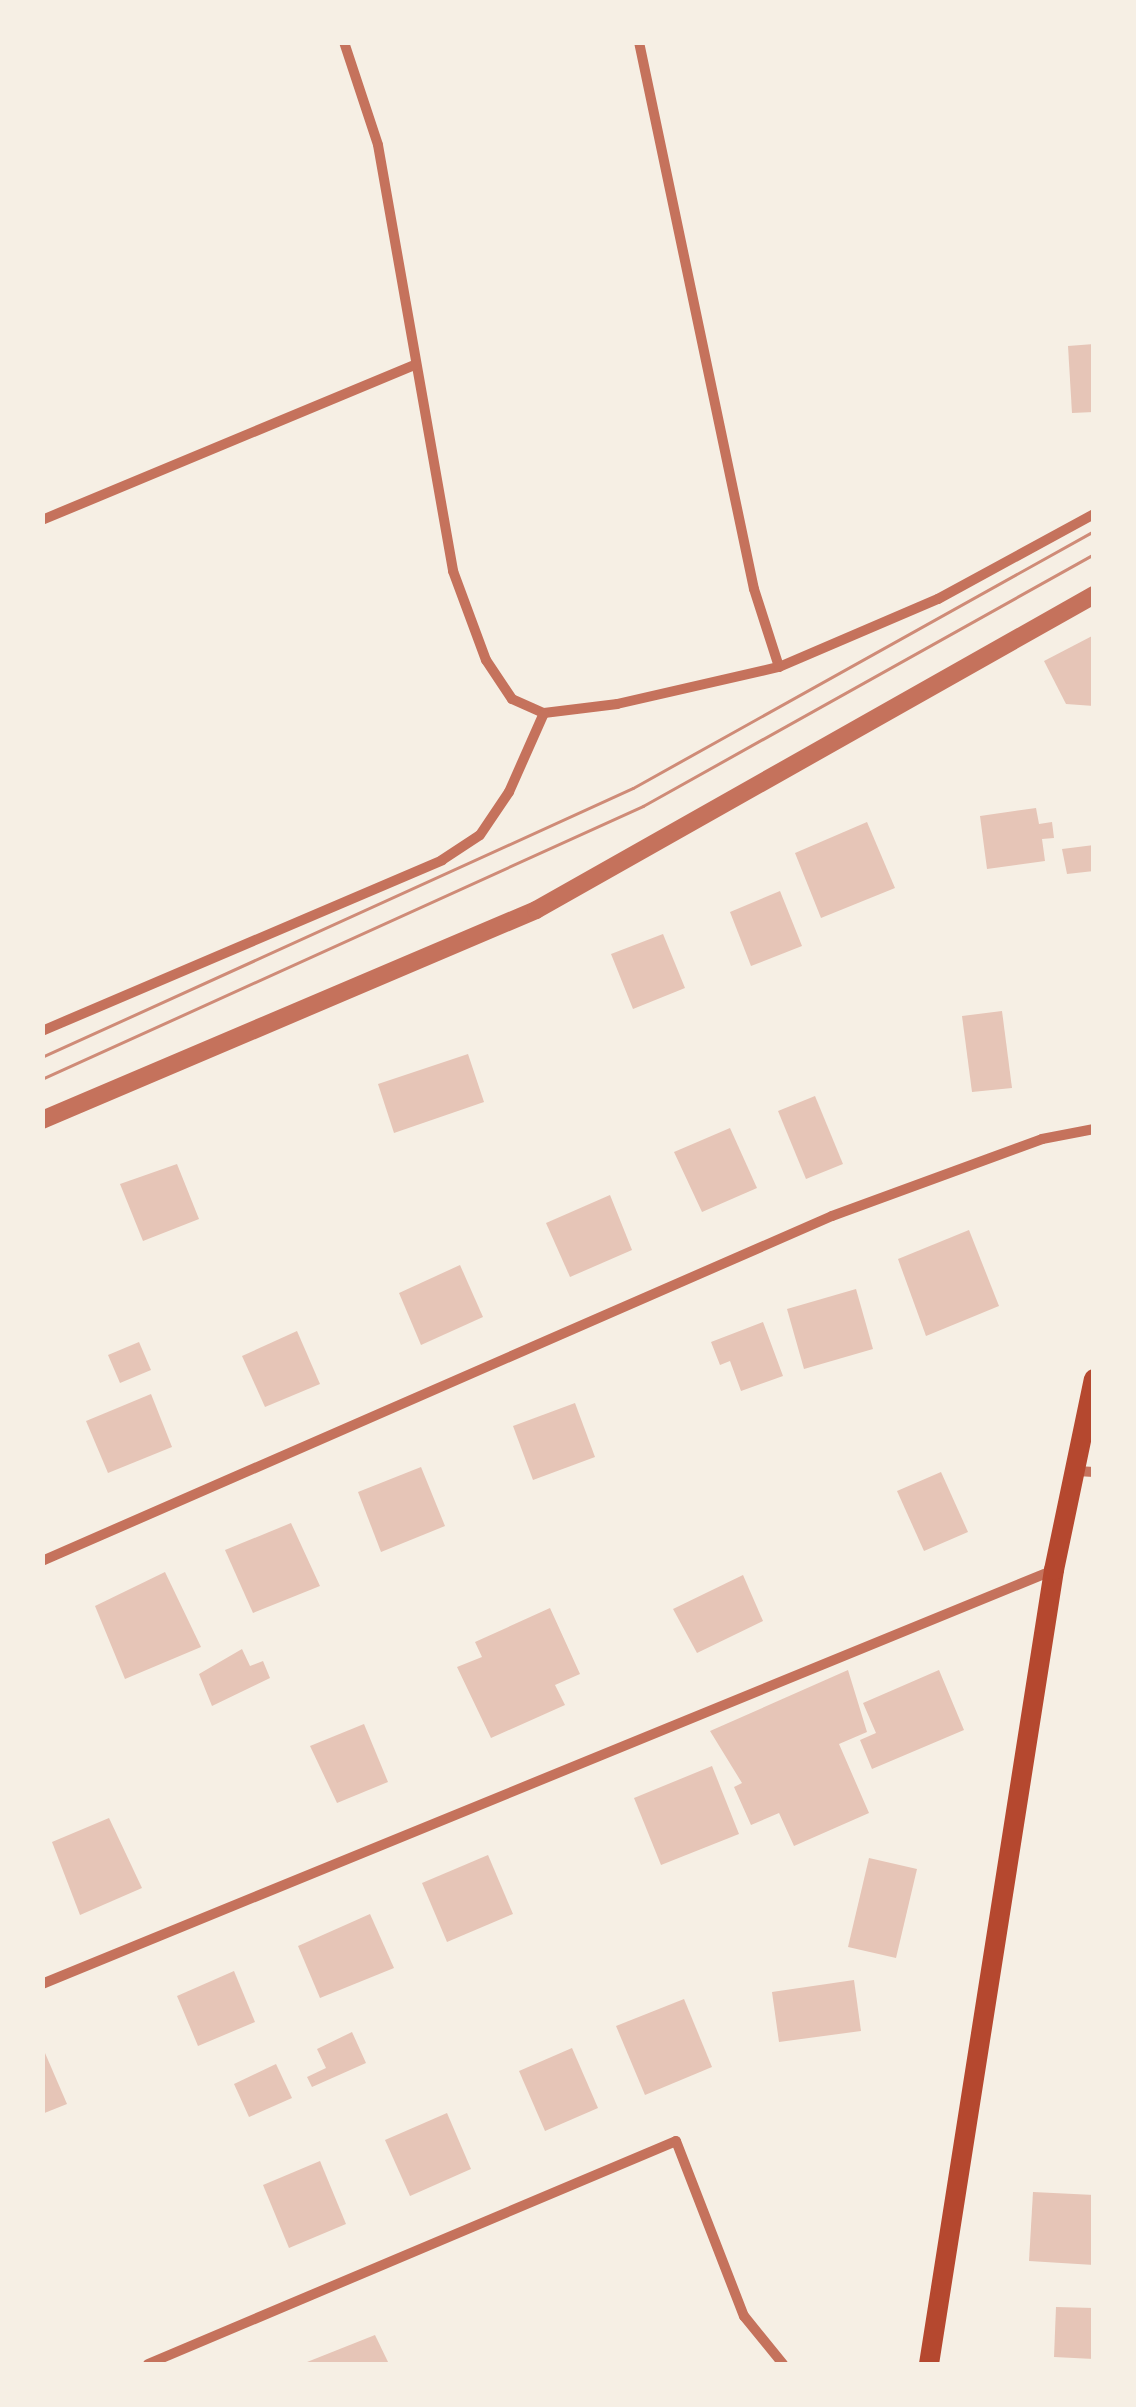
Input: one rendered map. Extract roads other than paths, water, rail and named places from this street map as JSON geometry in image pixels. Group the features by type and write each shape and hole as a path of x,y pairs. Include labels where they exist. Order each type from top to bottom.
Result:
{"main road":[{"path":"928,2364 1054,1570 1085,1472 1094,1378"}],"street":[{"path":"344,42 378,145 453,571 486,660 512,698 544,713 617,704 780,667 938,599 1094,514"},
{"path":"639,42 754,589 780,667"},
{"path":"42,520 416,364"},
{"path":"42,1120 536,910 1094,595"},
{"path":"42,1032 442,860 480,836 509,792 544,713"},
{"path":"42,1560 832,1216 1042,1139 1094,1129"},
{"path":"42,1984 1054,1570"},
{"path":"148,2364 676,2141 744,2316 783,2364"}],"tram line":[{"path":"42,1057 633,788 1094,531"},
{"path":"42,1079 643,806 1094,554"}]}
